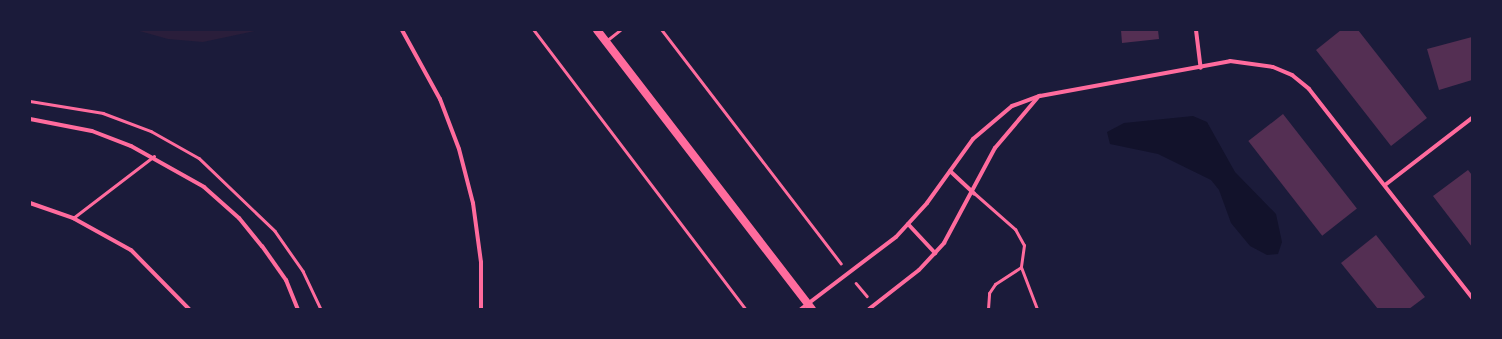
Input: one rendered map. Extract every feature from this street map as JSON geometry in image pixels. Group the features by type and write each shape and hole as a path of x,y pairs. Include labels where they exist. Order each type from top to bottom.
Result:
{"main road":[{"path":"597,30 810,306"}],"street":[{"path":"402,30 440,99 459,149 473,203 481,262 481,309"},
{"path":"1196,30 1201,68"},
{"path":"801,309 810,306 908,224 950,171 973,138 989,123 1012,106 1040,96 1230,62 1254,63 1292,75 1309,89 1472,298"},
{"path":"869,309 935,253 974,193 995,148 1040,96"},
{"path":"1385,185 1472,118"},
{"path":"30,119 92,131 154,156 204,187 239,218 286,280 298,309"},
{"path":"950,171 974,193"},
{"path":"30,203 73,218 131,250 189,309"},
{"path":"908,224 935,253"}],"lane":[{"path":"606,41 620,30"},
{"path":"73,218 154,156"},
{"path":"974,193 1015,230 1024,244 1021,266 1037,309"},
{"path":"988,309 989,293 995,284 1021,266"}],"path":[{"path":"534,30 746,309"},
{"path":"662,30 874,305"}],"shaded area":[{"path":"136,30 260,30 203,42 168,39"},
{"path":"1193,116 1207,122 1235,172 1276,214 1282,242 1278,254 1267,255 1250,246 1231,223 1219,190 1211,180 1158,154 1110,144 1107,132 1124,123"}],"building":[{"path":"1121,30 1158,30 1159,39 1122,43"},
{"path":"1341,30 1358,30 1427,118 1391,146 1316,50"},
{"path":"1472,37 1472,80 1439,90 1427,49"},
{"path":"1283,114 1357,209 1322,236 1248,141"},
{"path":"1468,170 1472,175 1472,247 1433,196"},
{"path":"1376,235 1425,297 1409,309 1378,309 1341,263"}]}
